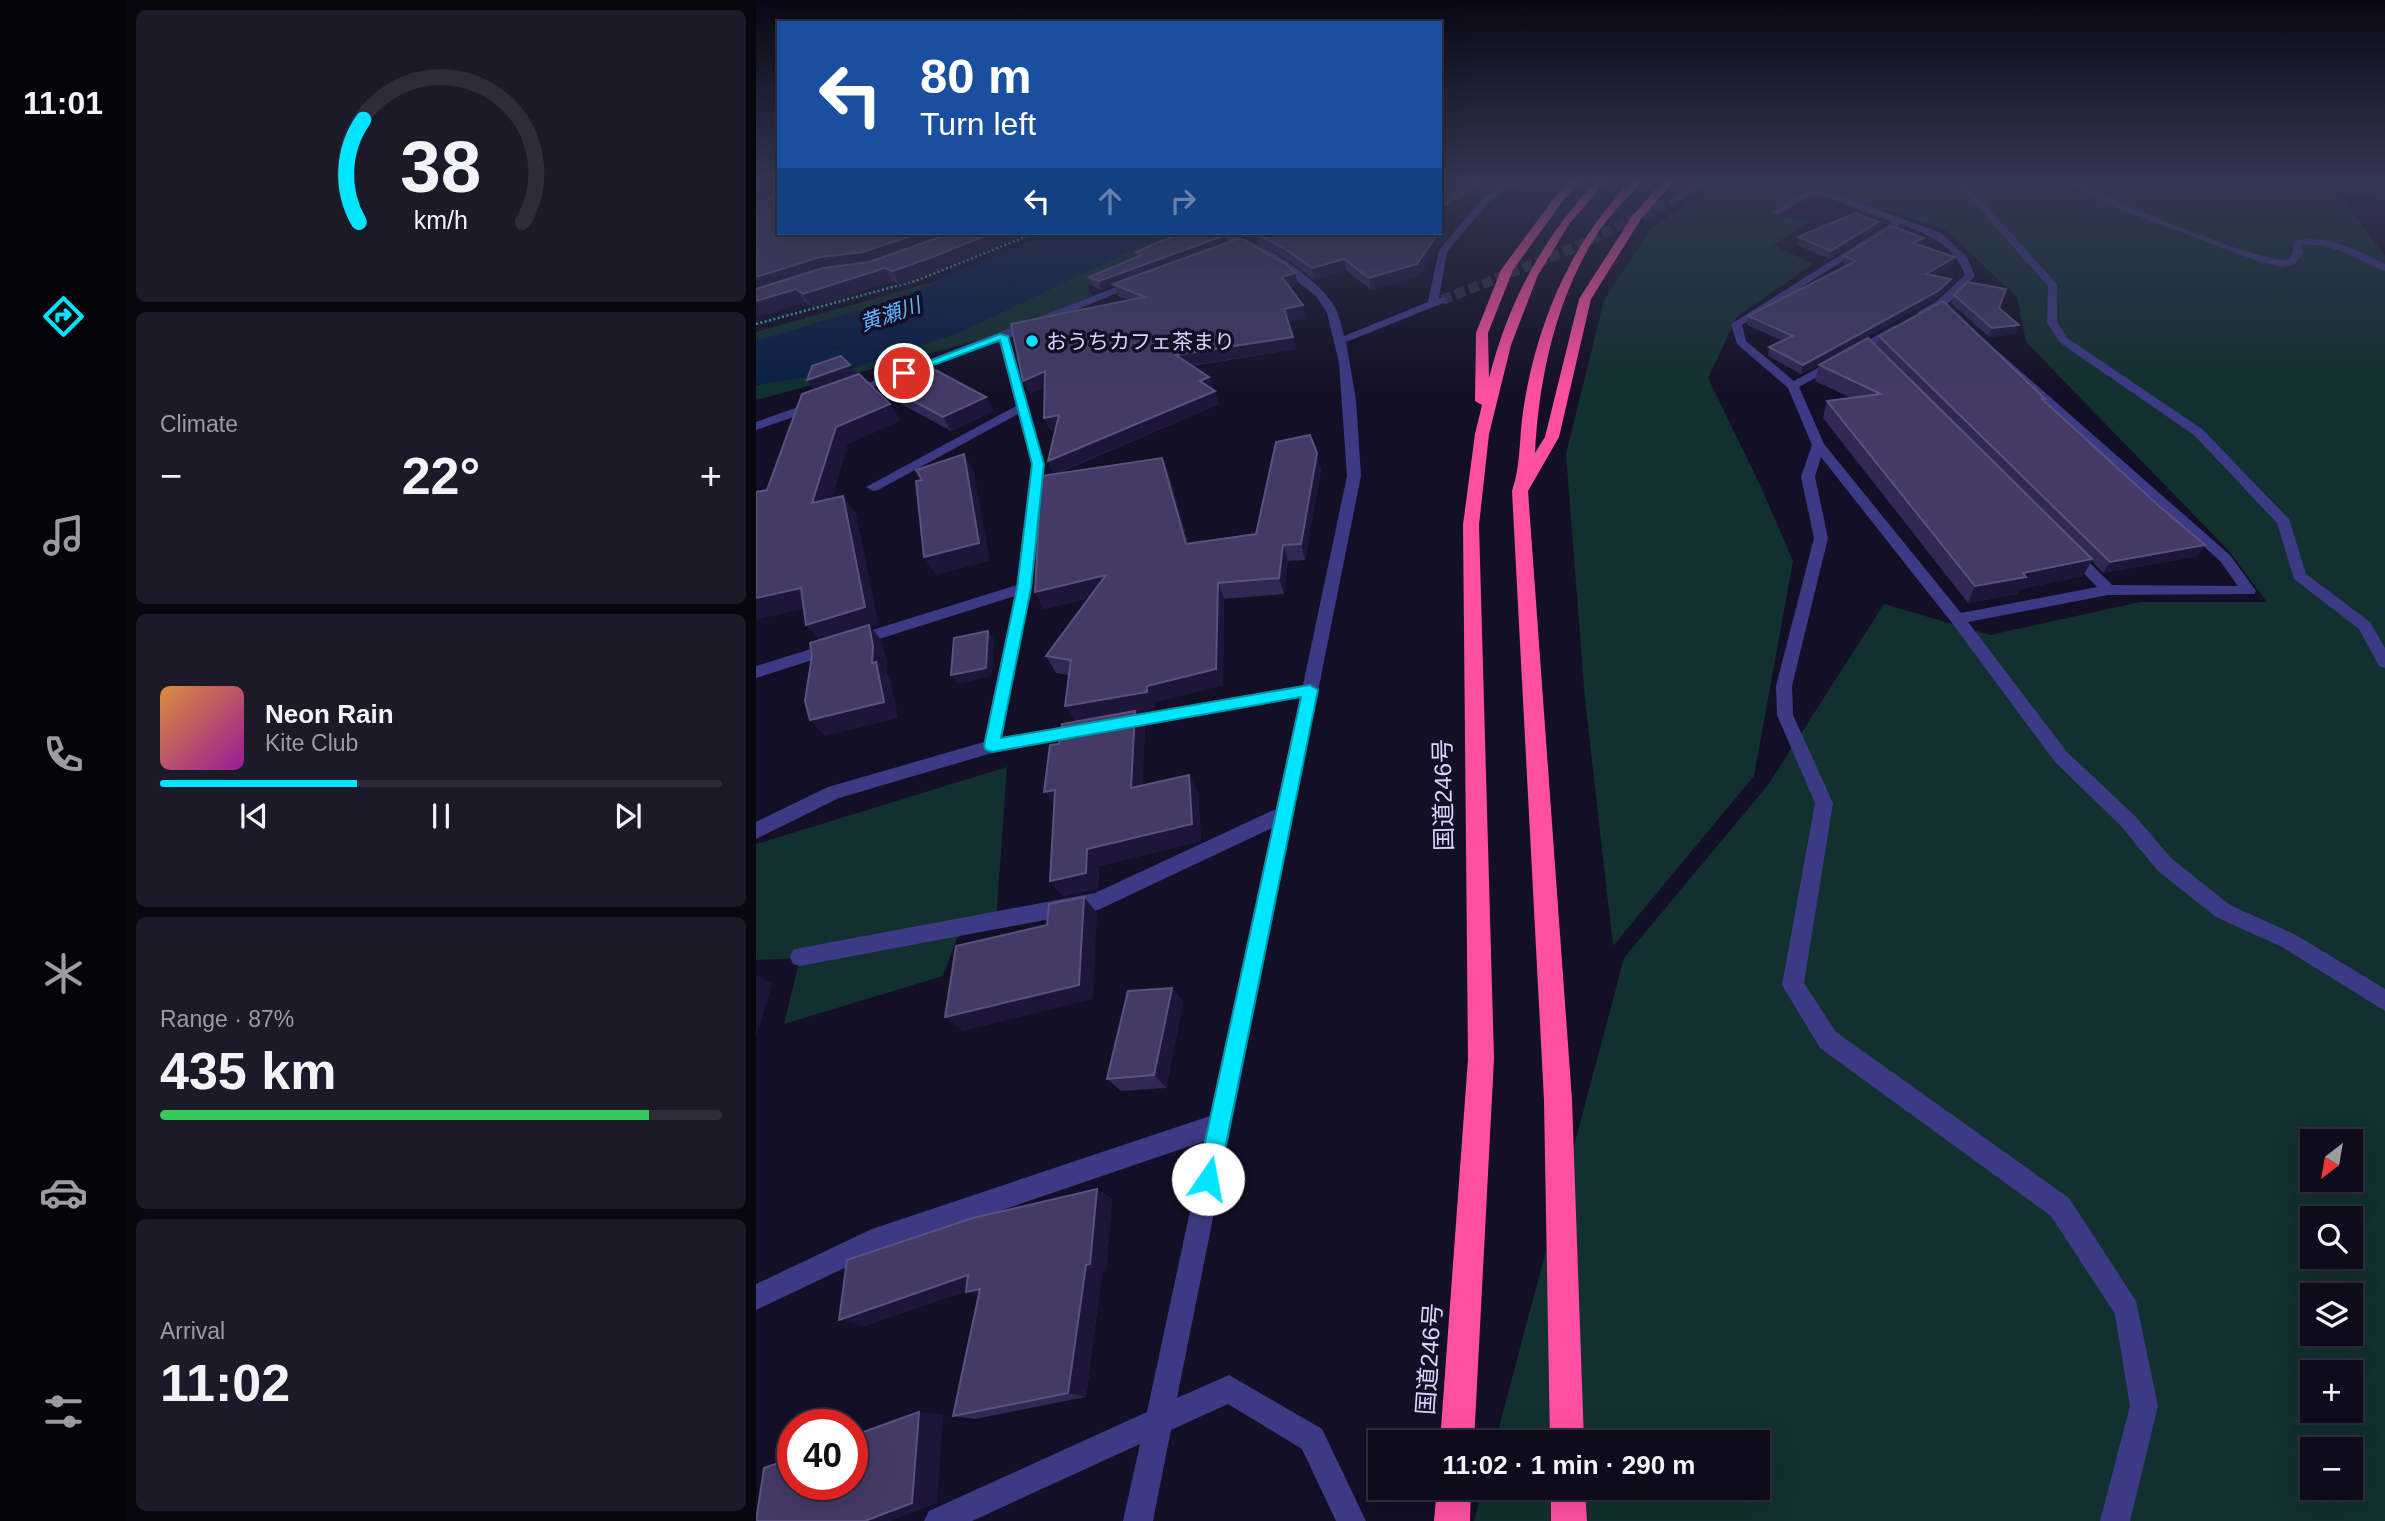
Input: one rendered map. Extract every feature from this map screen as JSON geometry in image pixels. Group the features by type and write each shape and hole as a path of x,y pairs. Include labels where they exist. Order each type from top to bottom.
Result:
{"highway":[{"path":"1482,434 1482,333 1507,270 1522,250"},
{"name":"国道246号","path":"1458,1430 1481,1059 1471,525 1482,434 1504,345 1532,275 1548,250"},
{"path":"1567,1430 1558,1100 1522,488 1530,412 1543,343 1569,278 1585,250"},
{"path":"1522,488 1552,437 1585,299 1616,250"},
{"path":"1452,1521 1453,1500"},
{"path":"1568,1500 1569,1521"}],"street":[{"path":"1138,1521 1354,476 1352,420 1340,341 1329,306 1301,277 1258,250"},
{"path":"1340,341 1437,302 1443,250"},
{"path":"1854,250 1736,324 1741,342 1793,386 1818,445 1957,619 2061,757 2128,821 2165,865 2223,911 2289,941 2385,1001"},
{"path":"1793,386 1871,352 1946,308 1970,276 1964,259 1954,250"},
{"path":"2020,250 2053,286 2052,322 2063,340 2198,432 2284,522 2299,576 2365,626 2385,662"},
{"path":"2236,250 2282,264 2292,262 2298,250"},
{"path":"2343,250 2363,256 2385,268"},
{"path":"840,396 1003,336 1142,280"},
{"path":"1957,619 2108,590 2249,590 2225,558 1971,330"},
{"path":"992,746 1024,588 1038,464 1003,336"},
{"path":"756,440 760,424 828,400"},
{"path":"873,487 1023,407"},
{"path":"1818,445 1808,477 1821,538 1784,686 1785,715 1824,803 1793,985 1828,1040 2060,1207 2127,1310 2144,1406 2115,1521"},
{"path":"2060,541 2108,590"},
{"path":"756,672 1024,588"},
{"path":"756,831 834,792 992,746 1310,690"},
{"path":"800,957 1098,901 1284,814"},
{"path":"756,1297 872,1242 1219,1125"},
{"path":"939,1521 1229,1389 1312,1439 1351,1521"}],"path":[{"path":"756,324 915,281 993,250"}],"green space":[{"path":"1132,250 1152,250 1087,287 1093,296 990,337 756,400 756,386 1050,289"},
{"path":"1637,250 1783,250 1813,264 1737,317 1708,378 1761,487 1793,561 1754,776 1613,946 1585,699 1566,454 1604,300"},
{"path":"1967,250 2380,250 2385,256 2385,1521 1474,1521 1480,1500 1770,1500 1770,1430 1498,1430 1624,958 1768,785 1884,604 1990,635 2140,602 2267,602 2228,550 2026,342 2017,297"},
{"path":"1019,258 1011,267 944,294 894,309 864,332 832,347 813,345 756,348 756,332"},
{"path":"1007,767 996,922 957,938 943,976 784,1024 800,958 756,960 756,844"}],"water":[{"path":"1008,250 1132,250 959,333 841,372 756,385 756,349 802,343 837,348 865,335 892,312 923,307 1021,268 1018,258 952,281 936,280"}],"building":[{"path":"756,250 869,250 820,257 756,277"},
{"path":"903,250 950,250 893,271 885,268 803,294 796,289 756,301 756,289 823,268 869,262"},
{"path":"1185,250 1099,281 1089,277 1142,255 1136,252"},
{"path":"1207,250 1261,250 1286,264 1295,273 1282,277 1303,305 1284,309 1293,337 1176,355 1209,377 1200,381 1215,391 1048,461 1059,415 1044,418 1045,371 1023,381 1011,324 1145,297 1113,284"},
{"path":"1286,250 1426,250 1417,264 1369,278 1344,259 1312,268"},
{"path":"1854,250 1934,250 1955,257 1926,274 1951,279 1938,291 1803,365 1769,347 1793,336 1748,316 1856,261 1844,256"},
{"path":"1967,282 2006,289 1999,308 2019,325 1992,328 1954,295"},
{"path":"1943,301 2045,399 2042,399 2205,545 2110,562 1879,336"},
{"path":"1868,338 2092,559 2023,573 2026,577 1975,586 1827,401 1881,394 1819,365"},
{"path":"841,356 850,365 807,380 812,366"},
{"path":"922,363 986,397 943,417 878,382"},
{"path":"859,374 890,404 836,427 812,503 843,496 865,607 806,625 801,588 756,598 756,492 767,490 802,394"},
{"path":"1310,435 1317,453 1301,544 1283,545 1279,578 1218,583 1216,669 1147,686 1147,692 1065,706 1071,660 1046,656 1106,575 1035,592 1041,476 1162,458 1186,544 1256,534 1276,442"},
{"path":"964,454 979,543 924,557 916,481 922,480 916,470"},
{"path":"869,625 873,646 872,663 876,662 884,702 810,720 805,701 812,656 810,643"},
{"path":"988,631 986,668 951,675 954,638"},
{"path":"1135,711 1131,788 1189,775 1192,824 1087,849 1086,873 1050,881 1055,790 1044,792 1050,745 1059,744 1062,724"},
{"path":"1084,897 1079,985 945,1017 956,946 1047,925 1049,904"},
{"path":"1172,988 1154,1075 1107,1079 1128,991"},
{"path":"1097,1189 1090,1264 1086,1265 1068,1393 953,1416 980,1289 966,1292 968,1275 839,1320 847,1260 973,1218"},
{"path":"919,1412 912,1503 865,1521 756,1521 764,1468 777,1464 777,1500 868,1500 868,1430"}],"waterway":[{"name":"黄瀬川","path":"756,357 899,313 1057,250"}],"tunnel":[{"path":"1442,300 1569,250"}],"place":[{"name":"おうちカフェ茶まり","path":"1032,341"}],"route":[{"path":"904,373 1003,336 1038,464 1024,588 992,746 1310,690 1208,1179"}]}
